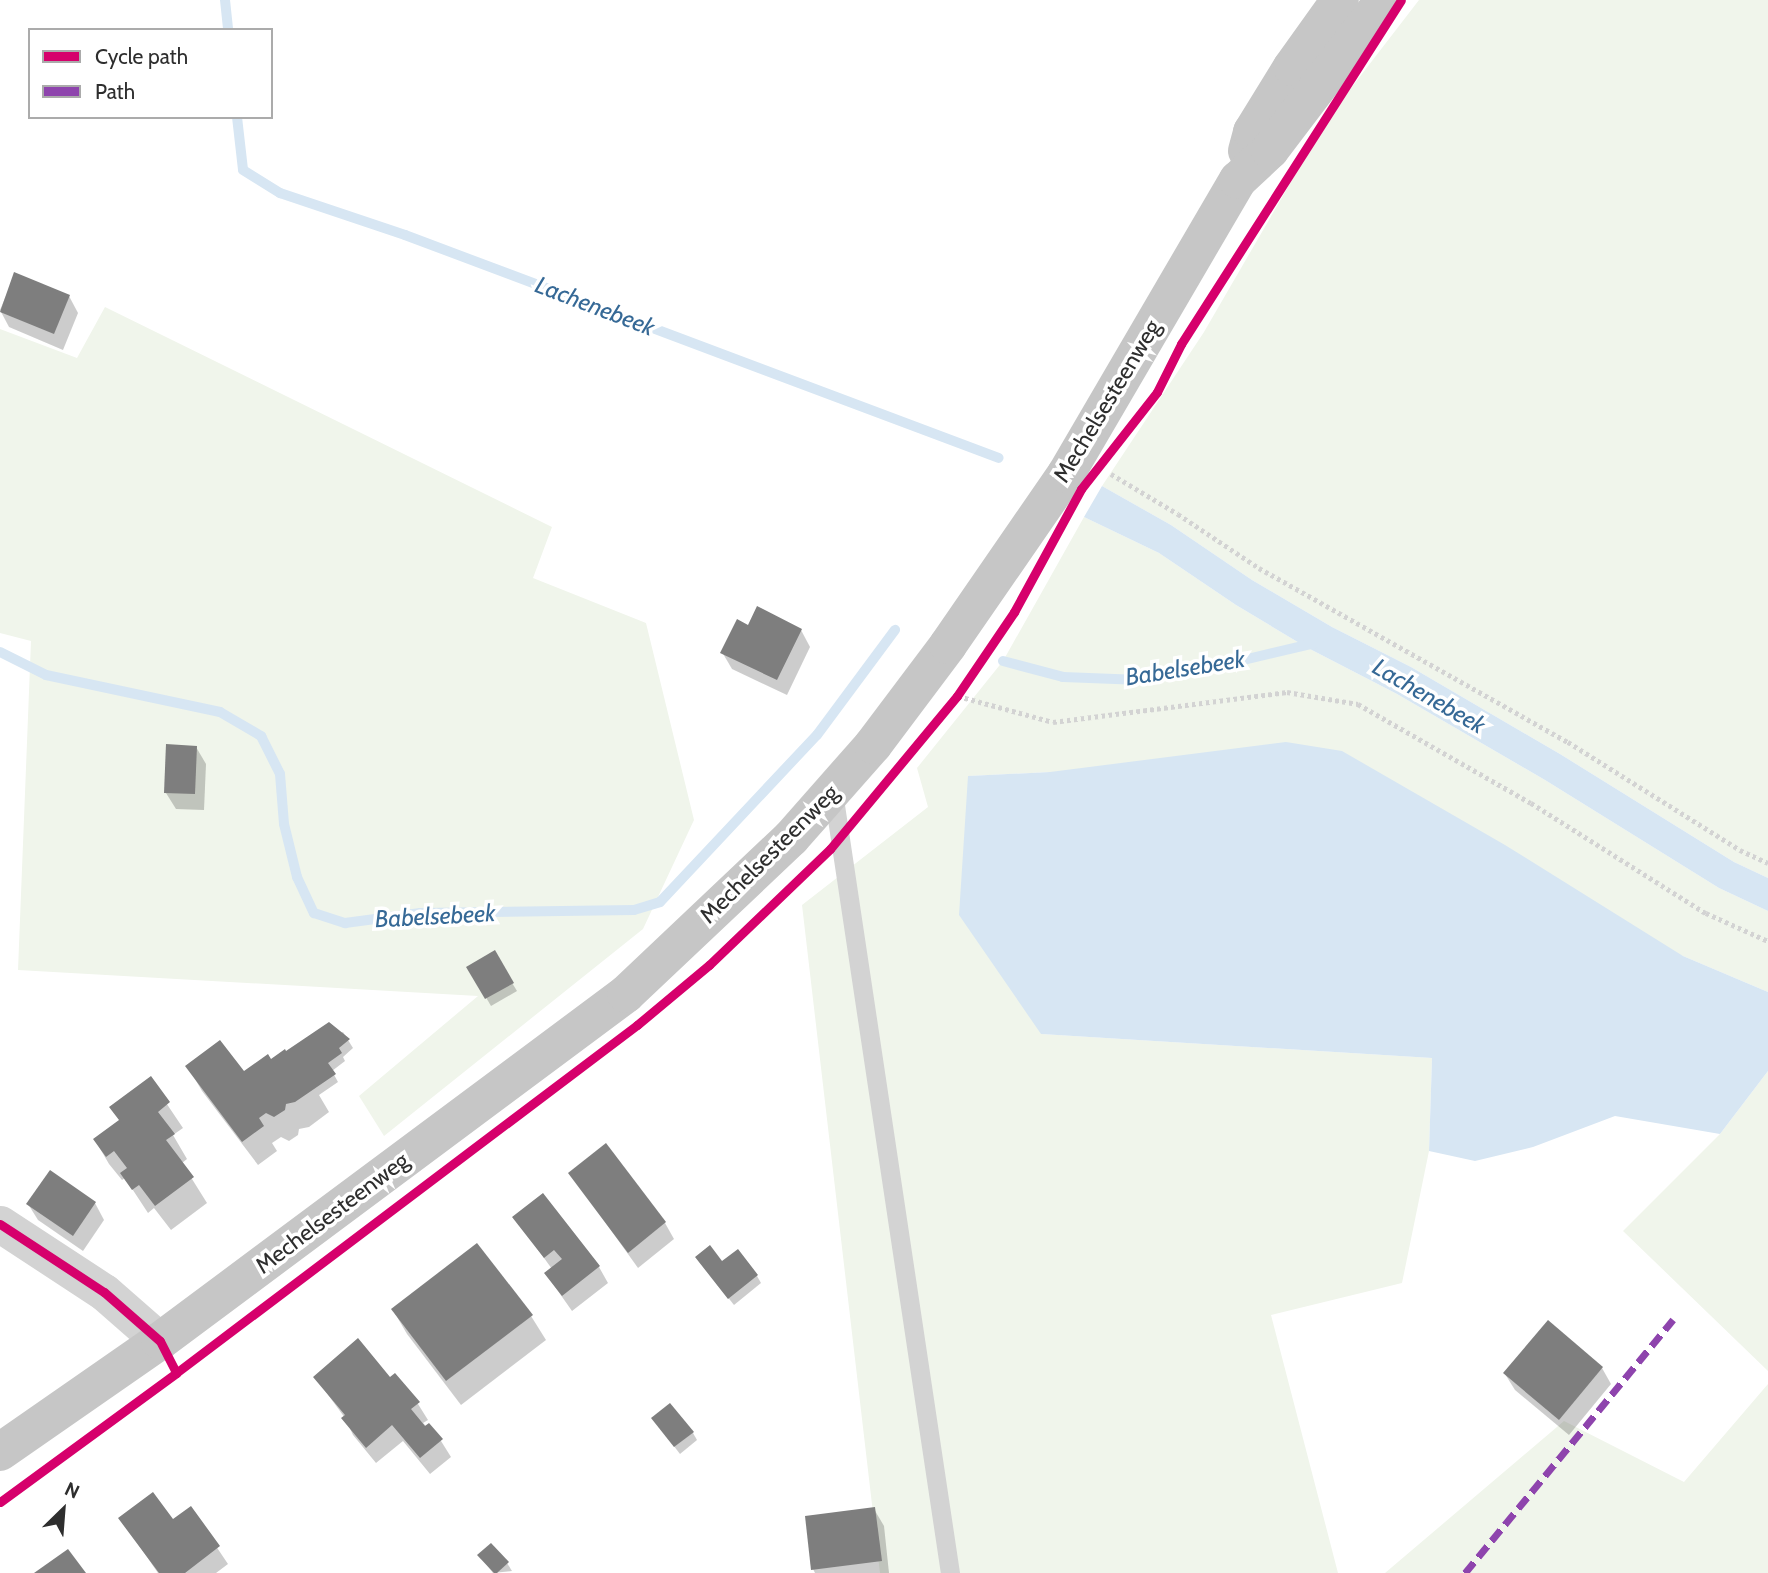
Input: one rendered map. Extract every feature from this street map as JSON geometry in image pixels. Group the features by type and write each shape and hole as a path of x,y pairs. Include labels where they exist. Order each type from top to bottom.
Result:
{"main road":[{"name":"Mechelsesteenweg","path":"0,1452 160,1340 626,994 791,838 873,745 948,645 1066,474 1238,180 1252,132 1292,68 1340,0"},
{"name":"Mechelsesteenweg","path":"1238,180 1270,150 1384,0"}],"street":[{"path":"0,1224 104,1292 160,1340"}],"lane":[{"path":"832,791 950,1573"}],"path":[{"path":"1109,473 1178,514 1259,568 1568,742 1740,850 1768,863"},
{"path":"948,706 964,685"},
{"path":"957,696 1053,722 1287,692 1358,704 1531,803 1706,913 1768,941"}],"shaded area":[{"path":"1419,0 1768,0 1768,878 1734,862 1560,754 1411,667 1332,627 1252,580 1171,525 1102,486 1204,332 1328,118"},
{"path":"105,307 552,527 533,578 646,623 694,820 643,929 384,1136 359,1096 478,996 18,970 31,641 0,633 0,329 77,358"},
{"path":"1084,517 1159,553 1236,605 1306,647 1397,694 1545,780 1719,888 1768,911 1768,992 1683,956 1050,772 969,776 1041,1034 1432,1058 1429,1151 1402,1283 1271,1315 1338,1573 880,1573 802,905 928,807 917,768 1003,661"},
{"path":"1768,1071 1768,1371 1623,1231 1720,1134"},
{"path":"1768,1384 1768,1573 1385,1573 1564,1421 1684,1482"}],"water":[{"path":"1102,486 1171,525 1252,580 1332,627 1411,667 1560,754 1734,862 1768,878 1768,911 1719,888 1545,780 1397,694 1306,647 1236,605 1159,553 1084,517"},
{"path":"1286,742 1342,751 1505,845 1683,956 1768,992 1768,1071 1720,1134 1615,1116 1533,1147 1475,1161 1429,1151 1432,1058 1041,1034 959,915 968,776 1050,772"}],"building":[{"path":"14,272 70,295 54,334 0,312"},
{"path":"757,606 802,629 777,680 720,653 737,619 748,625"},
{"path":"166,744 197,746 195,794 164,793"},
{"path":"495,950 514,983 485,999 466,967"},
{"path":"329,1022 350,1039 339,1048 342,1053 328,1063 336,1074 295,1102 286,1104 285,1110 274,1117 266,1113 259,1118 264,1126 242,1142 185,1066 220,1040 244,1071 268,1054 271,1059 285,1049 286,1051"},
{"path":"151,1076 170,1102 158,1112 175,1134 166,1140 194,1177 155,1206 139,1185 132,1190 120,1173 127,1168 114,1151 106,1157 93,1139 119,1120 109,1107"},
{"path":"606,1143 666,1222 628,1253 568,1173"},
{"path":"50,1170 96,1202 73,1236 26,1204"},
{"path":"543,1193 600,1266 562,1296 544,1273 562,1259 554,1250 544,1258 512,1217"},
{"path":"477,1243 533,1315 446,1381 391,1309"},
{"path":"710,1245 722,1261 738,1249 758,1275 728,1299 695,1257"},
{"path":"1548,1320 1603,1367 1559,1420 1503,1373"},
{"path":"358,1338 390,1377 395,1373 420,1402 411,1409 425,1426 429,1423 443,1439 420,1458 392,1425 366,1448 341,1418 345,1415 313,1377"},
{"path":"670,1403 694,1432 674,1447 651,1418"},
{"path":"153,1492 173,1519 191,1506 220,1546 185,1573 159,1573 118,1518"},
{"path":"875,1507 882,1561 811,1570 805,1516"},
{"path":"491,1543 509,1562 497,1573 477,1555"},
{"path":"68,1549 86,1573 34,1573"}],"waterway":[{"name":"Lachenebeek","path":"225,0 228,28"},
{"name":"Lachenebeek","path":"237,119 243,170 280,193 405,235 999,458"},
{"name":"Babelsebeek","path":"0,652 46,675 220,712 261,736 280,774 284,824 297,877 314,913 345,923 420,913 634,910 660,902 817,735 895,630"},
{"name":"Babelsebeek","path":"1003,661 1063,677 1141,680 1210,668 1319,642"}],"marked path":[{"path":"1465,1573 1673,1320"}],"cycle path":[{"path":"0,1502 176,1373 637,1025 709,965 830,849 957,696 1014,612 1081,489 1157,392 1181,344 1401,0"},
{"path":"0,1224 104,1292 160,1341 176,1373"}]}
